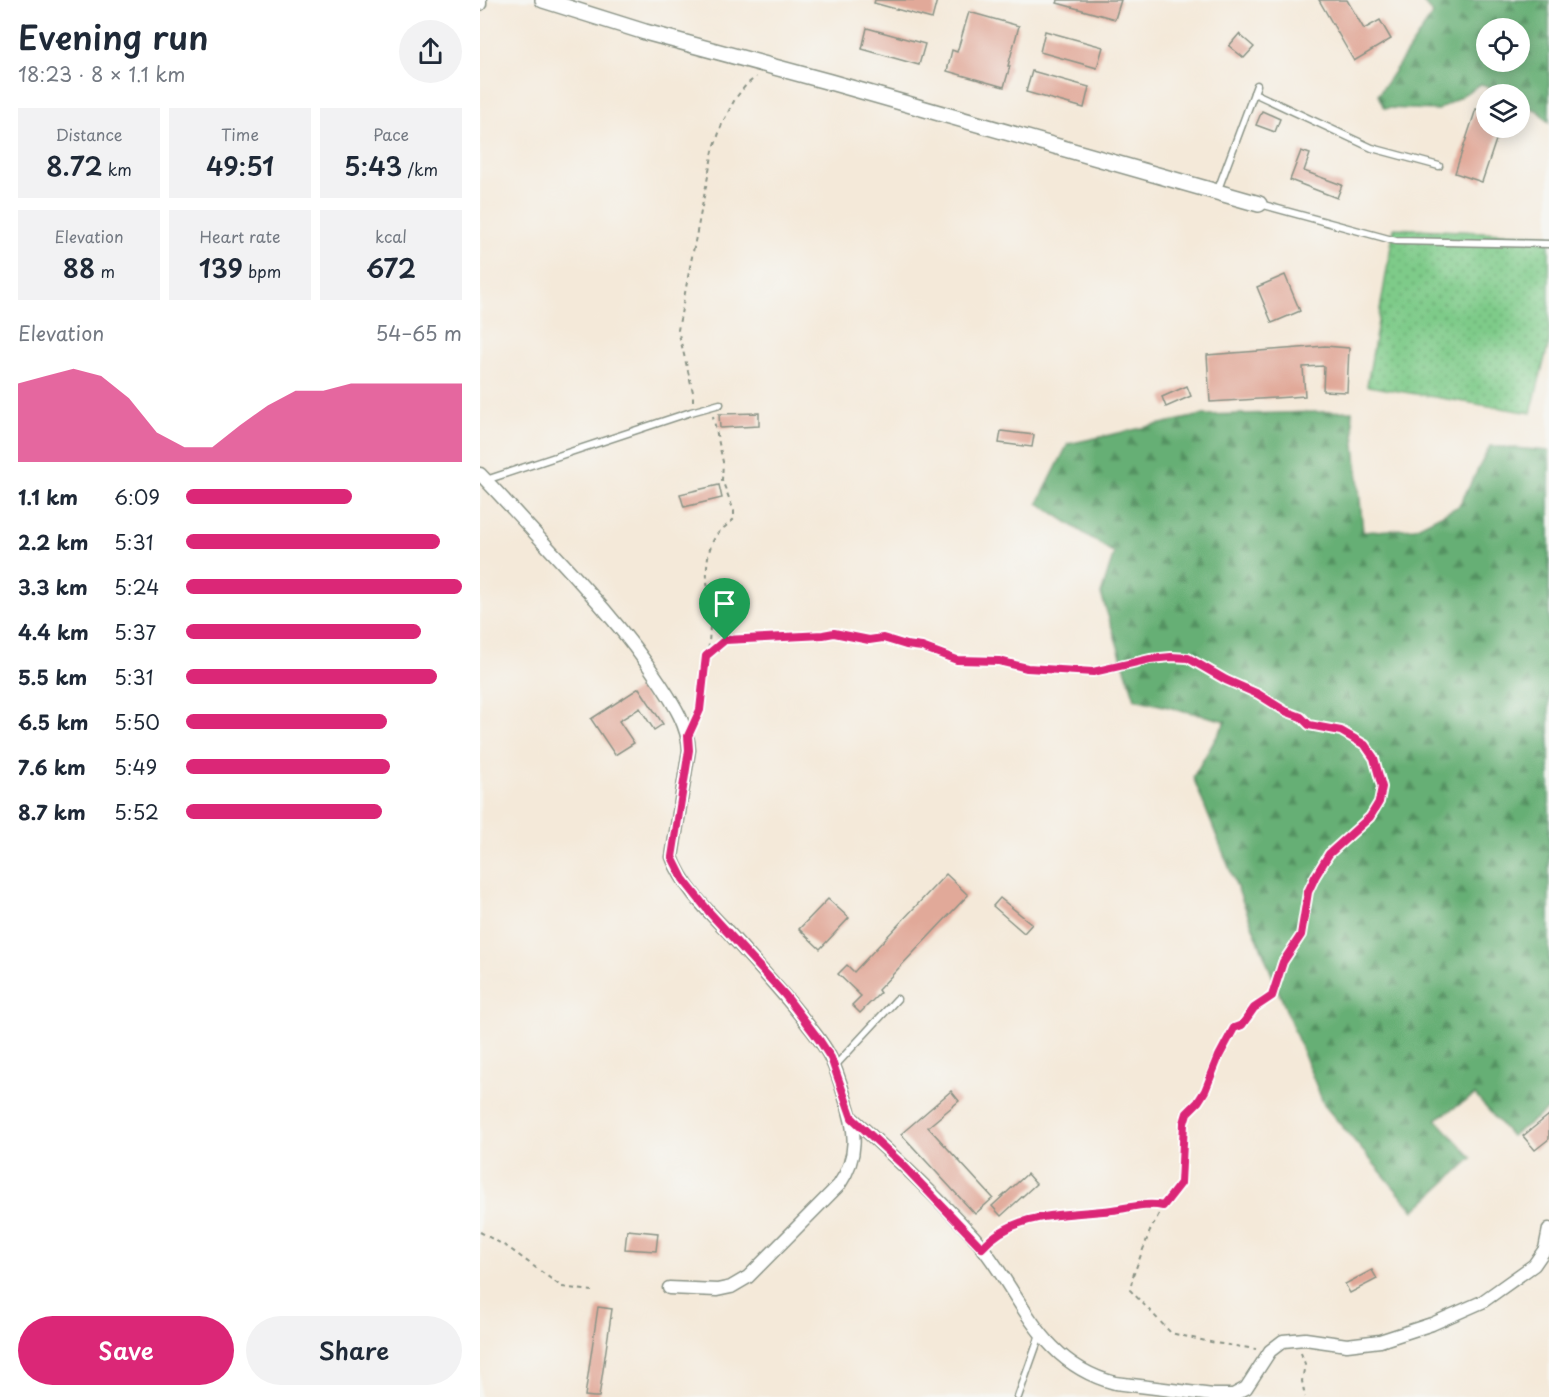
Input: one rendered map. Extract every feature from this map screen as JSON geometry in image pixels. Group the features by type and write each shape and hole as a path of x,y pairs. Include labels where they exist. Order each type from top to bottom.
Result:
{"street":[{"path":"543,0 581,13 1259,204"},
{"path":"483,477 622,629 671,700 688,736 689,750 672,857 676,867 710,913 785,995 806,1022 831,1058 852,1118 855,1140 849,1171 823,1203 748,1278 731,1287 717,1290 669,1288"},
{"path":"852,1118 903,1165 982,1248 1040,1335 1065,1358 1102,1380 1115,1383 1213,1395 1233,1395 1246,1388 1270,1351 1283,1341 1296,1339 1347,1345 1361,1344 1386,1339 1449,1317 1482,1302 1533,1266 1545,1249 1549,1228"}],"lane":[{"path":"1216,192 1257,85"},
{"path":"1254,93 1371,148 1439,166"},
{"path":"1259,204 1396,241 1549,244"},
{"path":"483,477 720,404"},
{"path":"834,1067 897,999"},
{"path":"1018,1397 1040,1335"}],"path":[{"path":"691,412 693,392 678,330 688,277 713,151 722,124 735,99 746,84 756,77 758,63"},
{"path":"688,736 700,710 710,624 707,564 716,536 734,519 734,511 722,480 723,462 712,408"},
{"path":"706,656 725,640 834,633 869,640 883,638 922,647 957,660 999,661 1027,668 1093,672 1150,659 1188,658 1226,680 1258,694 1285,711 1301,717 1309,725 1341,731 1365,745 1374,758 1382,787 1379,802 1370,817 1329,854 1308,892 1301,935 1283,962 1272,996 1254,1008 1242,1025 1234,1028 1219,1056 1205,1091 1187,1113 1184,1123 1181,1183 1163,1206 1138,1260 1130,1290 1171,1333 1215,1343 1270,1351"},
{"path":"982,1248 988,1240 1010,1226 1028,1219 1152,1204 1163,1206"},
{"path":"480,1232 509,1248 562,1287 592,1292"},
{"path":"1296,1339 1305,1364 1302,1380 1305,1397"}],"green space":[{"path":"1421,0 1549,0 1549,123 1538,111 1530,107 1530,84 1476,84 1476,87 1438,110 1384,108 1378,95 1433,14"},
{"path":"1394,228 1549,235 1549,342 1531,413 1367,386"},
{"path":"1352,411 1363,532 1415,528 1459,506 1490,446 1549,451 1549,1109 1511,1136 1475,1095 1436,1119 1472,1158 1414,1211 1324,1105 1193,777 1226,721 1135,699 1101,594 1114,553 1038,503 1068,444 1202,415"}],"building":[{"path":"875,0 937,0 932,19 874,3"},
{"path":"1058,0 1121,0 1115,19 1057,3"},
{"path":"1319,0 1347,0 1364,29 1380,20 1391,39 1354,61"},
{"path":"969,12 1019,26 1004,87 947,71 952,50 957,52"},
{"path":"867,28 925,44 919,65 862,49"},
{"path":"1045,31 1103,47 1097,68 1040,52"},
{"path":"1239,34 1254,47 1244,58 1229,46"},
{"path":"1032,71 1089,87 1084,108 1026,92"},
{"path":"1476,109 1476,138 1497,138 1482,182 1455,173"},
{"path":"1262,111 1280,119 1275,132 1256,125"},
{"path":"1301,151 1310,154 1304,171 1342,185 1337,198 1290,180"},
{"path":"1285,275 1300,311 1272,323 1257,287"},
{"path":"1325,346 1349,348 1347,392 1323,391 1324,366 1303,367 1305,396 1210,402 1207,355"},
{"path":"1187,386 1191,396 1166,407 1162,397"},
{"path":"759,413 759,426 720,428 719,414"},
{"path":"1001,431 1034,435 1032,447 999,443"},
{"path":"719,485 722,498 684,507 680,494"},
{"path":"639,688 663,724 654,730 640,708 619,721 634,743 615,755 591,719"},
{"path":"946,874 968,895 878,990 880,993 860,1013 852,1005 861,996 838,974 847,965 854,972"},
{"path":"1000,898 1032,924 1024,933 993,906"},
{"path":"828,899 849,918 820,949 799,929"},
{"path":"951,1091 959,1101 928,1127 993,1198 975,1214 901,1134"},
{"path":"1549,1115 1549,1139 1535,1150 1523,1136"},
{"path":"1027,1174 1036,1184 1001,1216 992,1206"},
{"path":"627,1230 658,1233 656,1251 625,1249"},
{"path":"1372,1270 1377,1279 1350,1293 1345,1284"},
{"path":"598,1307 612,1309 599,1397 594,1397 585,1396"}],"route":[{"path":"834,633 869,640 883,638 922,647 957,660 999,661 1027,668 1077,672 1105,671 1150,659 1188,658 1226,680 1258,694 1285,711 1301,717 1309,725 1341,731 1365,745 1374,758 1382,787 1379,802 1370,817 1329,854 1308,892 1301,935 1283,962 1272,996 1254,1008 1242,1025 1234,1028 1219,1056 1205,1091 1187,1113 1184,1123 1181,1183 1163,1206 1152,1204 1028,1219 1010,1226 988,1240 982,1248 903,1165 852,1118 831,1058 820,1041 785,995 710,913 683,879 672,857 689,750 688,736 700,710 706,656 725,640 834,633"}]}
